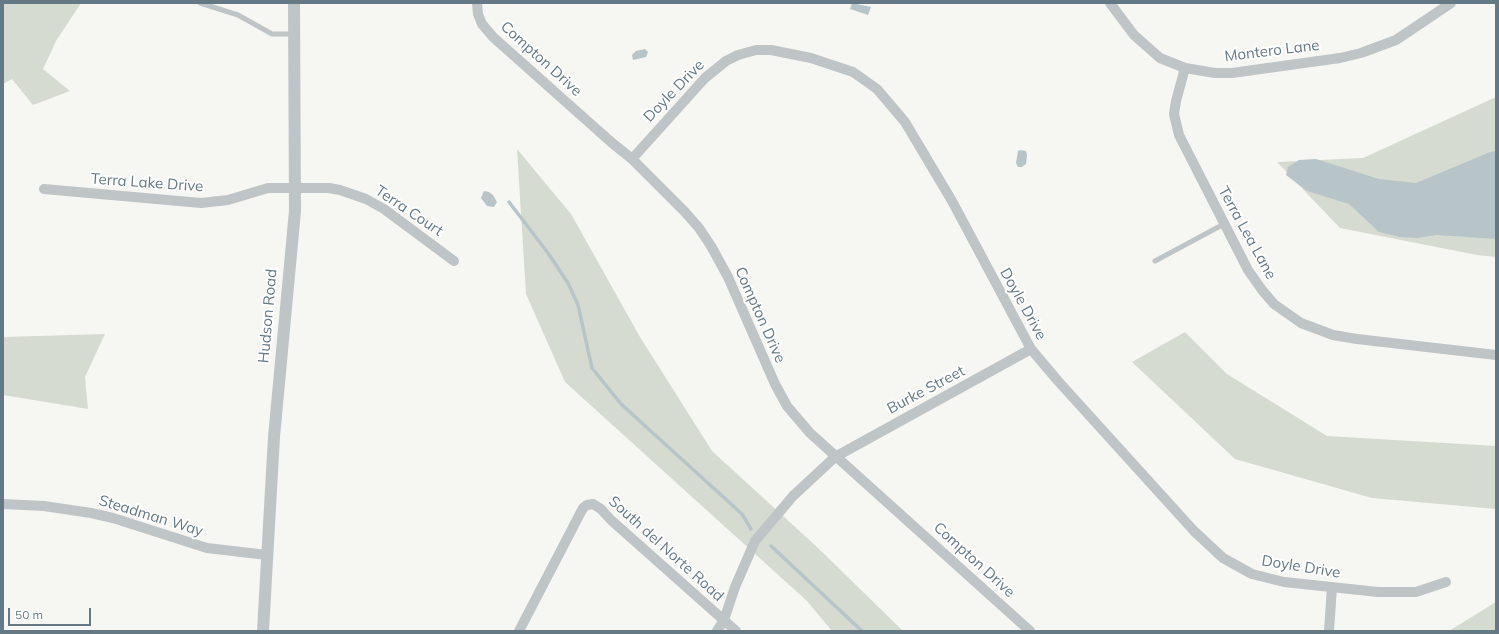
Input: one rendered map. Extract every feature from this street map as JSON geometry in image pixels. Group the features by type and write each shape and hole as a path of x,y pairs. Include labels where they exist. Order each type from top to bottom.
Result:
{"street":[{"name":"Hudson Road","path":"263,631 274,437 295,211 294,3"},
{"name":"Compton Drive","path":"477,3 478,14 482,24 493,37 632,159 685,212 711,246 728,277 770,373 787,406 810,433 1030,631"},
{"name":"Montero Lane","path":"1110,3 1134,35 1151,51 1169,63 1185,68 1215,73 1249,72 1361,53 1396,40 1451,3"},
{"name":"Doyle Drive","path":"632,159 704,78 726,61 738,55 756,50 771,50 812,58 853,72 877,89 905,122 952,201 1031,349 1058,381 1189,525 1223,558 1241,569 1266,579 1378,592 1416,592 1446,582"},
{"name":"Terra Lea Lane","path":"1185,68 1176,101 1175,122 1179,135 1248,270 1262,290 1286,313 1301,323 1333,335 1496,355"},
{"name":"Terra Lake Drive","path":"44,190 201,203 228,200 268,188 295,188"},
{"name":"Terra Court","path":"295,188 329,188 366,199 384,209 454,261"},
{"name":"Burke Street","path":"717,631 724,620 735,587 755,541 793,496 835,456 1031,349"},
{"name":"Steadman Way","path":"3,504 44,506 91,513 128,522 175,539 207,548 267,555"},
{"name":"South del Norte Road","path":"519,631 583,508 592,504 601,509 611,520 724,620"},
{"path":"1329,631 1332,587"},
{"path":"724,620 736,631"}],"lane":[{"path":"200,3 238,15 272,34 295,34"},
{"path":"1155,261 1224,224"}],"shaded area":[{"path":"3,3 81,3 56,41 43,69 70,91 33,105 12,79 3,84"},
{"path":"852,3 871,7 868,15 850,9"},
{"path":"645,49 648,52 646,57 633,60 632,55 636,51"},
{"path":"1496,97 1496,257 1477,255 1340,228 1277,162 1363,158"},
{"path":"517,149 571,214 640,337 712,451 817,547 903,631 832,631 807,601 565,382 526,294"},
{"path":"1018,151 1026,151 1026,164 1022,167 1018,167 1016,163"},
{"path":"1496,151 1496,239 1437,235 1417,238 1400,237 1379,232 1349,204 1307,191 1286,175 1288,167 1299,160 1316,159 1379,179 1416,183 1490,152"},
{"path":"484,191 493,195 497,202 494,207 487,206 481,198"},
{"path":"1185,332 1227,374 1327,436 1496,446 1496,509 1372,498 1235,459 1132,362"},
{"path":"105,334 85,377 88,409 3,395 3,337"},
{"path":"1496,602 1496,631 1449,631"}],"waterway":[{"path":"509,202 548,253 568,283 578,305 592,368 621,404 742,514 751,529"},
{"path":"771,546 862,631"}]}
